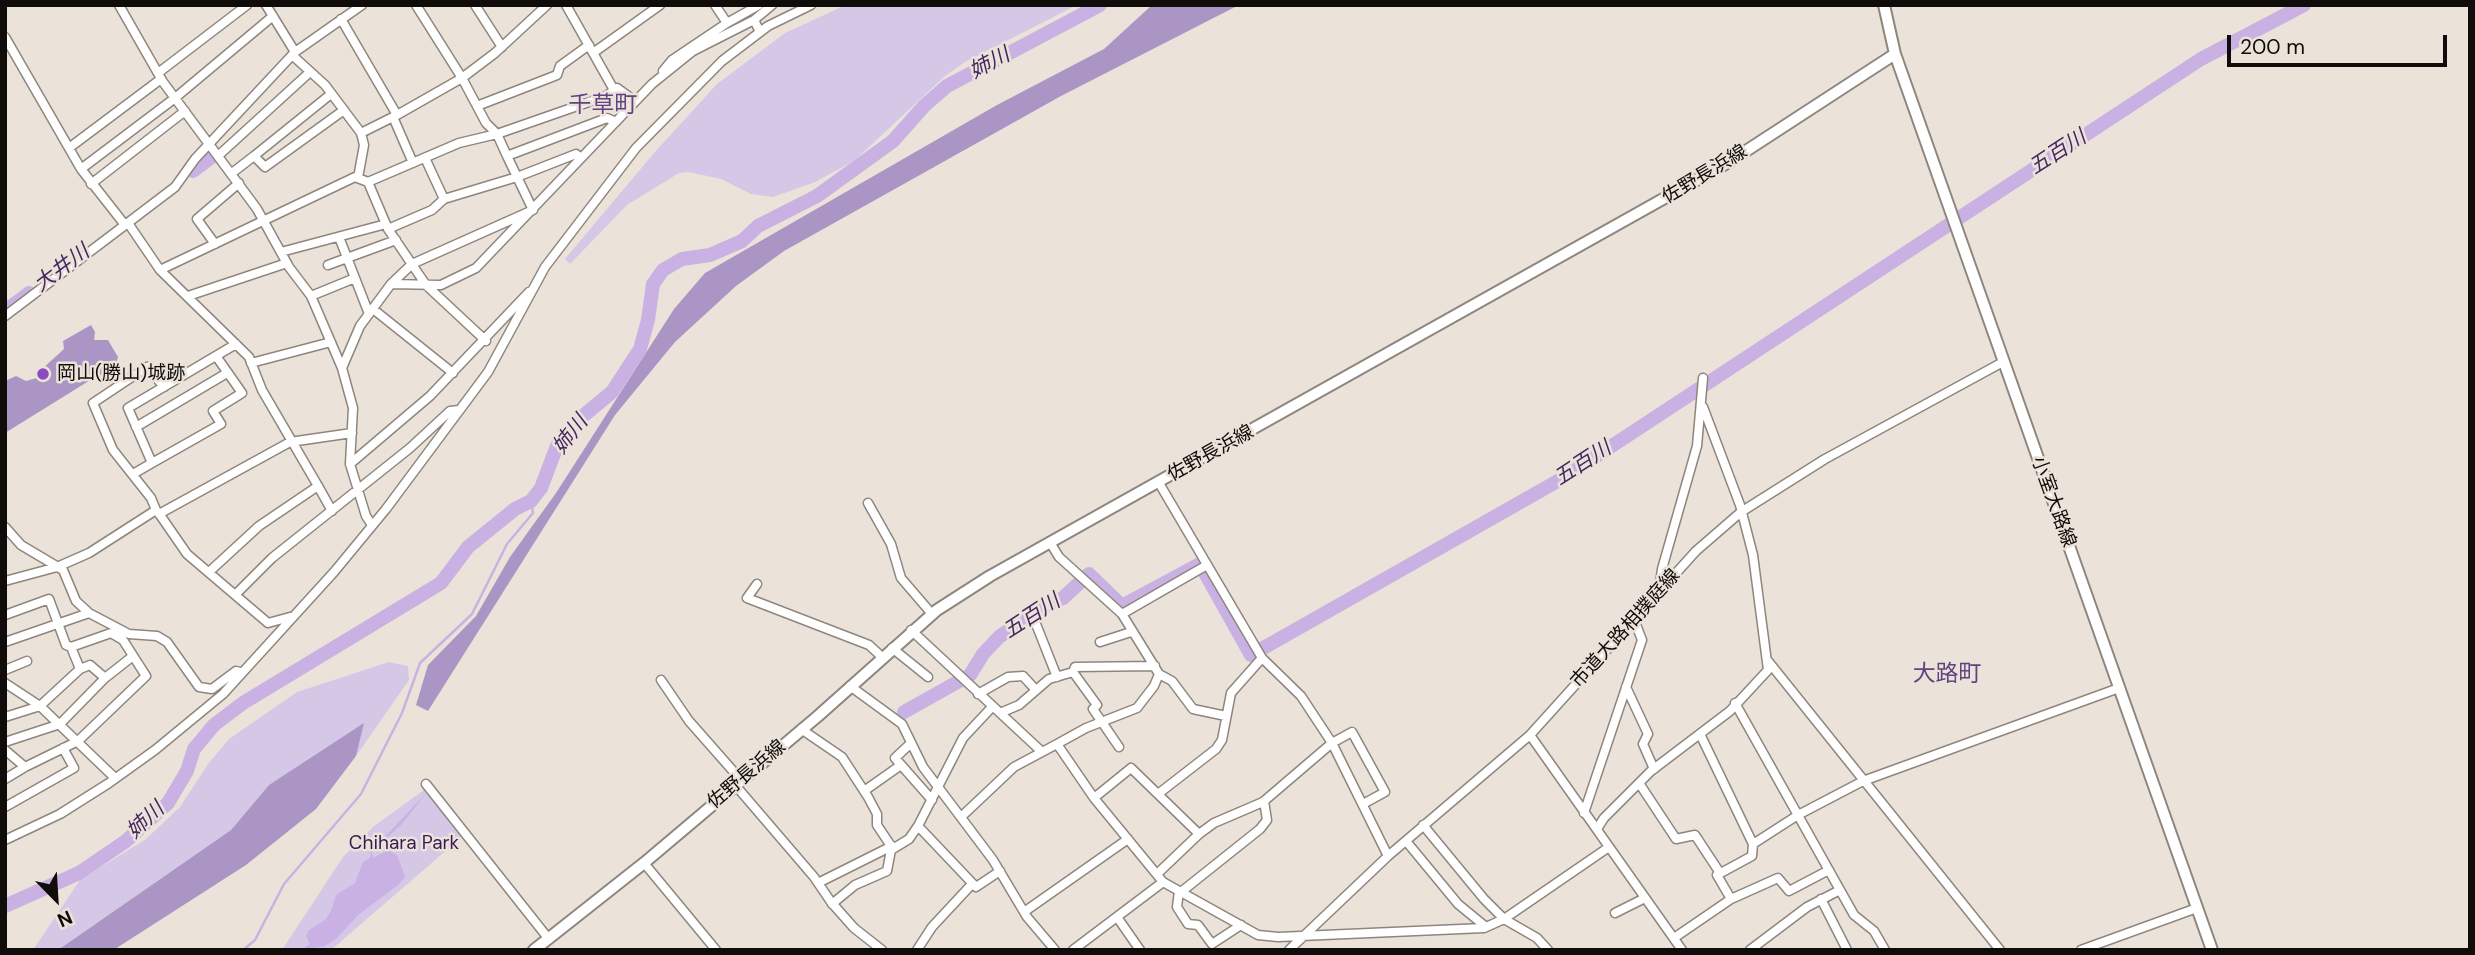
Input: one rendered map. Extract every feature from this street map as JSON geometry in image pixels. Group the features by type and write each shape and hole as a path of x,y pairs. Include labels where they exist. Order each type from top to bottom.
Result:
{"main road":[{"path":"1884,5 1895,54"},
{"name":"小室大路線","path":"1895,54 2212,950"},
{"name":"佐野長浜線","path":"534,950 644,863 932,614 990,576 1729,162 1895,54"}],"street":[{"path":"119,5 159,76 239,183 287,263 311,296 342,368 353,408 350,464 372,525"},
{"path":"69,148 247,5"},
{"path":"266,5 293,54 331,94 361,133 364,145 358,178"},
{"path":"5,316 175,187 210,144 293,54 362,5"},
{"path":"416,5 497,134 533,210"},
{"path":"475,5 502,47"},
{"path":"361,133 461,78 502,47 547,5"},
{"path":"566,5 614,90"},
{"path":"477,106 558,75 560,66 660,5"},
{"path":"715,5 727,23"},
{"path":"391,284 441,285 475,268 533,210 672,60 759,5"},
{"path":"652,84 693,51 754,20 772,5"},
{"path":"5,840 60,814 115,778 200,713 241,673 334,572 488,372 545,267 644,139 722,61 760,32 811,5"},
{"path":"81,169 175,98 273,16"},
{"path":"341,19 395,116 413,163"},
{"path":"754,20 760,32"},
{"path":"5,37 91,184 126,224 160,270 236,344 251,363 290,442 331,511"},
{"path":"219,155 310,72"},
{"path":"160,270 355,177 368,182 459,143 497,134 606,96 617,88 635,101"},
{"path":"232,173 331,94"},
{"path":"254,156 265,167 344,110"},
{"path":"91,184 185,111"},
{"path":"507,156 607,118 616,122"},
{"path":"281,252 387,227 432,210 444,199 517,177 576,155 581,158"},
{"path":"425,158 444,199"},
{"path":"368,182 387,227 426,285 486,341"},
{"path":"215,244 197,219 239,183"},
{"path":"342,368 360,326 391,284 412,264 533,210"},
{"path":"339,237 371,311 453,373"},
{"path":"328,265 396,240"},
{"path":"188,296 287,263"},
{"path":"311,296 355,278"},
{"path":"350,464 453,373 534,288"},
{"path":"251,363 331,342"},
{"path":"152,463 128,408 236,344"},
{"path":"133,474 220,425 213,411 242,394 216,356"},
{"name":"市道大路相撲庭線","path":"1289,950 1388,856 1530,735 1635,622 1696,551 1741,512 1825,459 2003,362"},
{"path":"164,387 148,367 93,403 113,450 133,474 187,554 268,623 291,617"},
{"path":"136,427 227,373"},
{"path":"1659,591 1662,569 1697,446 1703,407 1703,378"},
{"path":"1597,829 1654,769 1700,734 1768,670 1753,555 1741,512 1703,407"},
{"path":"236,594 272,558 358,491 450,411 459,410"},
{"path":"5,581 57,567 89,553 158,512 290,442 352,433"},
{"path":"1159,483 1261,657 1301,696 1332,743 1388,856"},
{"path":"209,572 259,526 318,486"},
{"path":"868,503 891,544 901,578 932,614"},
{"path":"5,527 21,545 63,570 76,601 89,612 129,634 157,636 167,642 199,687 212,689 236,671 241,673"},
{"path":"1051,544 1059,557 1122,614 1157,670 1171,681 1193,709 1226,716"},
{"path":"1122,614 1207,565"},
{"path":"757,584 747,598 869,645 882,657"},
{"path":"5,615 49,599 66,645 71,647 80,669"},
{"path":"5,642 89,612"},
{"path":"1034,619 1057,677"},
{"path":"1584,813 1642,640 1635,622"},
{"path":"911,631 1041,751"},
{"path":"1100,642 1131,632"},
{"path":"5,779 78,741 146,676 123,640 111,633 71,647"},
{"path":"892,648 928,677"},
{"path":"5,741 60,724 105,678 133,656"},
{"path":"1158,794 1216,749 1222,740 1226,716 1237,684 1261,657"},
{"path":"5,670 27,661"},
{"path":"1768,661 2000,950"},
{"path":"5,717 40,706 80,669 90,665 105,678"},
{"path":"1000,713 1019,705 1035,689 1073,672 1075,667 1157,670"},
{"path":"961,817 1014,767 1041,751 1137,708 1154,686 1157,670"},
{"path":"1073,672 1097,705 1093,709 1119,747"},
{"path":"978,694 1008,677 1023,676 1035,689"},
{"path":"662,680 689,721 832,904 854,928 882,950"},
{"path":"5,683 40,706 115,778"},
{"path":"850,686 895,716 902,724 910,744 939,787 1000,871 1024,912 1055,950"},
{"path":"1626,687 1648,734 1643,744 1654,769"},
{"path":"1753,844 1798,815 1863,781 2119,688"},
{"path":"1735,703 1854,915 1874,931 1885,950"},
{"path":"818,883 909,839 963,738 992,707"},
{"path":"801,729 842,757 877,814 877,825 892,847 887,871 855,886 832,904"},
{"path":"1157,874 1214,823 1264,801 1332,743 1352,732 1385,792 1363,804"},
{"path":"1700,734 1753,844 1752,856 1717,874 1731,899"},
{"path":"1530,735 1682,950"},
{"path":"910,744 895,758 932,800"},
{"path":"1057,744 1094,798 1163,882 1258,935 1461,931 1486,928 1504,919 1609,847"},
{"path":"5,807 74,768 63,748"},
{"path":"5,750 25,767"},
{"path":"864,791 901,765"},
{"path":"1094,798 1131,768 1199,834"},
{"path":"1639,783 1676,839 1695,835 1720,873"},
{"path":"426,784 548,938"},
{"path":"1241,925 1217,946 1212,944 1198,925 1188,924 1177,907 1180,892 1260,829 1267,820 1264,801"},
{"path":"1423,825 1444,853 1504,919 1537,938 1548,950"},
{"path":"918,826 972,884 981,886 1000,871"},
{"path":"1024,912 1128,839"},
{"path":"1406,841 1458,904 1486,928"},
{"path":"644,863 716,950"},
{"path":"1674,938 1731,899 1778,878 1789,891 1829,870"},
{"path":"1073,950 1163,882"},
{"path":"917,950 932,927 972,884"},
{"path":"1750,950 1821,899 1840,890"},
{"path":"1615,913 1645,898"},
{"path":"1821,899 1847,950"},
{"path":"2081,950 2197,908"},
{"path":"1117,917 1140,950"}],"green space":[{"path":"846,5 1077,5 965,62 945,76 854,161 815,182 773,197 751,194 721,179 689,172 679,173 627,205 570,264 565,259 654,153 717,84 785,33"},
{"path":"389,662 408,666 409,680 356,756 363,725 269,785 231,830 58,950 33,950 80,880 146,839 180,807 208,764 229,739 297,692"},
{"name":"Chihara Park","path":"425,789 464,835 331,950 282,950 343,857 373,827"}],"shaded area":[{"path":"1152,5 1239,5 1061,96 784,251 736,286 675,342 615,415 428,711 416,705 428,665 476,616 510,557 556,493 674,309 705,273 997,105 1104,49"},
{"path":"91,325 95,332 94,340 108,340 118,357 116,364 110,371 92,379 5,433 5,381 16,376 26,381 40,377 42,369 64,349 63,341"},
{"path":"364,723 356,756 316,809 246,865 115,949 58,950 231,830 269,785"},
{"path":"426,793 402,824 372,851 373,858 388,850 397,855 405,877 358,915 337,938 325,946 301,950 310,944 306,936 309,930 325,920 331,911 336,895 355,883 363,862 370,858 372,843 384,838"}],"waterway":[{"name":"姉川","path":"5,906 79,873 126,841 168,803 187,771 194,749 214,725 243,703 441,583 468,547 515,509 531,501 541,488 557,446 577,421 612,392 640,349 648,320 653,284 663,270 682,259 710,255 742,241 758,226 817,196 893,141 924,106 947,86 1100,5"},
{"name":"五百川","path":"904,712 970,675 983,654 999,637 1039,609 1063,598 1089,574 1122,606 1200,564 1251,655 1563,478 2201,59 2304,5"},
{"name":"大井川","path":"193,171 213,156"},
{"name":"大井川","path":"5,311 29,293"},
{"path":"243,950 255,940 284,884 361,794 402,713 420,663 472,614 507,544 533,513 531,501"}],"place":[{"name":"岡山(勝山)城跡","path":"43,374"}],"district":[{"name":"千草町","path":"603,106"},
{"name":"大路町","path":"1947,675"}]}
